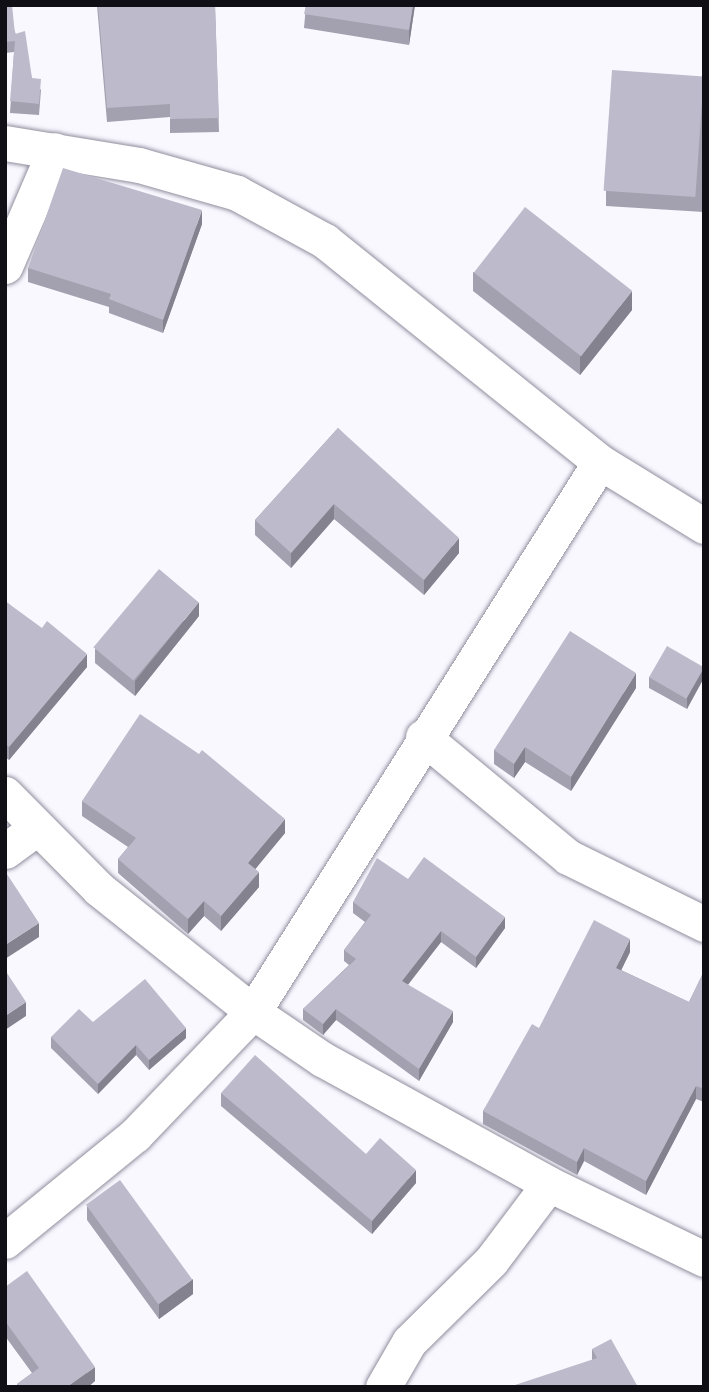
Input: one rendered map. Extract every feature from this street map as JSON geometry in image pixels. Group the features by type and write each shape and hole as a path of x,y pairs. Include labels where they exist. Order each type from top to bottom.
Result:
{"street":[{"path":"5,143 55,150 237,193 325,241 600,461 701,517"},
{"path":"5,266 55,150"},
{"path":"5,1241 135,1135 253,1012 372,829 423,737 600,461"},
{"path":"423,737 568,857 704,924"},
{"path":"5,794 99,890 253,1012 322,1059 549,1184 704,1259"},
{"path":"5,851 37,828"},
{"path":"383,1387 409,1342 491,1261 549,1184"}],"building":[{"path":"5,5 12,5 15,34 25,31 32,78 41,79 39,104 10,101 15,41 5,42"},
{"path":"98,5 215,5 219,118 170,119 170,104 107,108"},
{"path":"306,5 413,5 409,30 304,14"},
{"path":"612,70 704,76 695,197 604,191"},
{"path":"63,168 202,210 163,320 109,299 111,294 28,268"},
{"path":"525,207 632,291 581,356 474,272"},
{"path":"338,428 459,538 424,580 334,504 291,553 255,520"},
{"path":"159,569 199,602 133,681 93,647"},
{"path":"5,601 42,628 47,621 87,654 9,747 5,744"},
{"path":"570,631 636,673 571,777 525,747 514,764 494,750"},
{"path":"667,646 704,667 686,699 649,677"},
{"path":"140,714 199,754 202,750 285,819 248,863 259,872 221,916 204,901 188,919 118,859 136,838 82,801"},
{"path":"424,857 505,917 476,957 441,931 402,981 453,1011 419,1069 336,1009 323,1024 303,1009 356,959 344,950 371,915 353,902 377,858 408,879"},
{"path":"5,871 39,923 5,945"},
{"path":"594,920 630,939 616,968 689,1002 704,971 704,1089 696,1086 646,1181 584,1148 577,1162 483,1111 532,1024 539,1028"},
{"path":"5,970 26,1002 5,1016"},
{"path":"145,979 186,1028 149,1060 136,1045 98,1084 51,1037 79,1009 93,1022"},
{"path":"255,1055 366,1154 380,1138 416,1170 372,1221 221,1093"},
{"path":"120,1180 192,1280 158,1304 86,1205"},
{"path":"27,1271 95,1367 67,1387 19,1387 17,1384 39,1368 5,1321 5,1287"},
{"path":"611,1339 638,1387 515,1387 597,1358 592,1349"}]}
